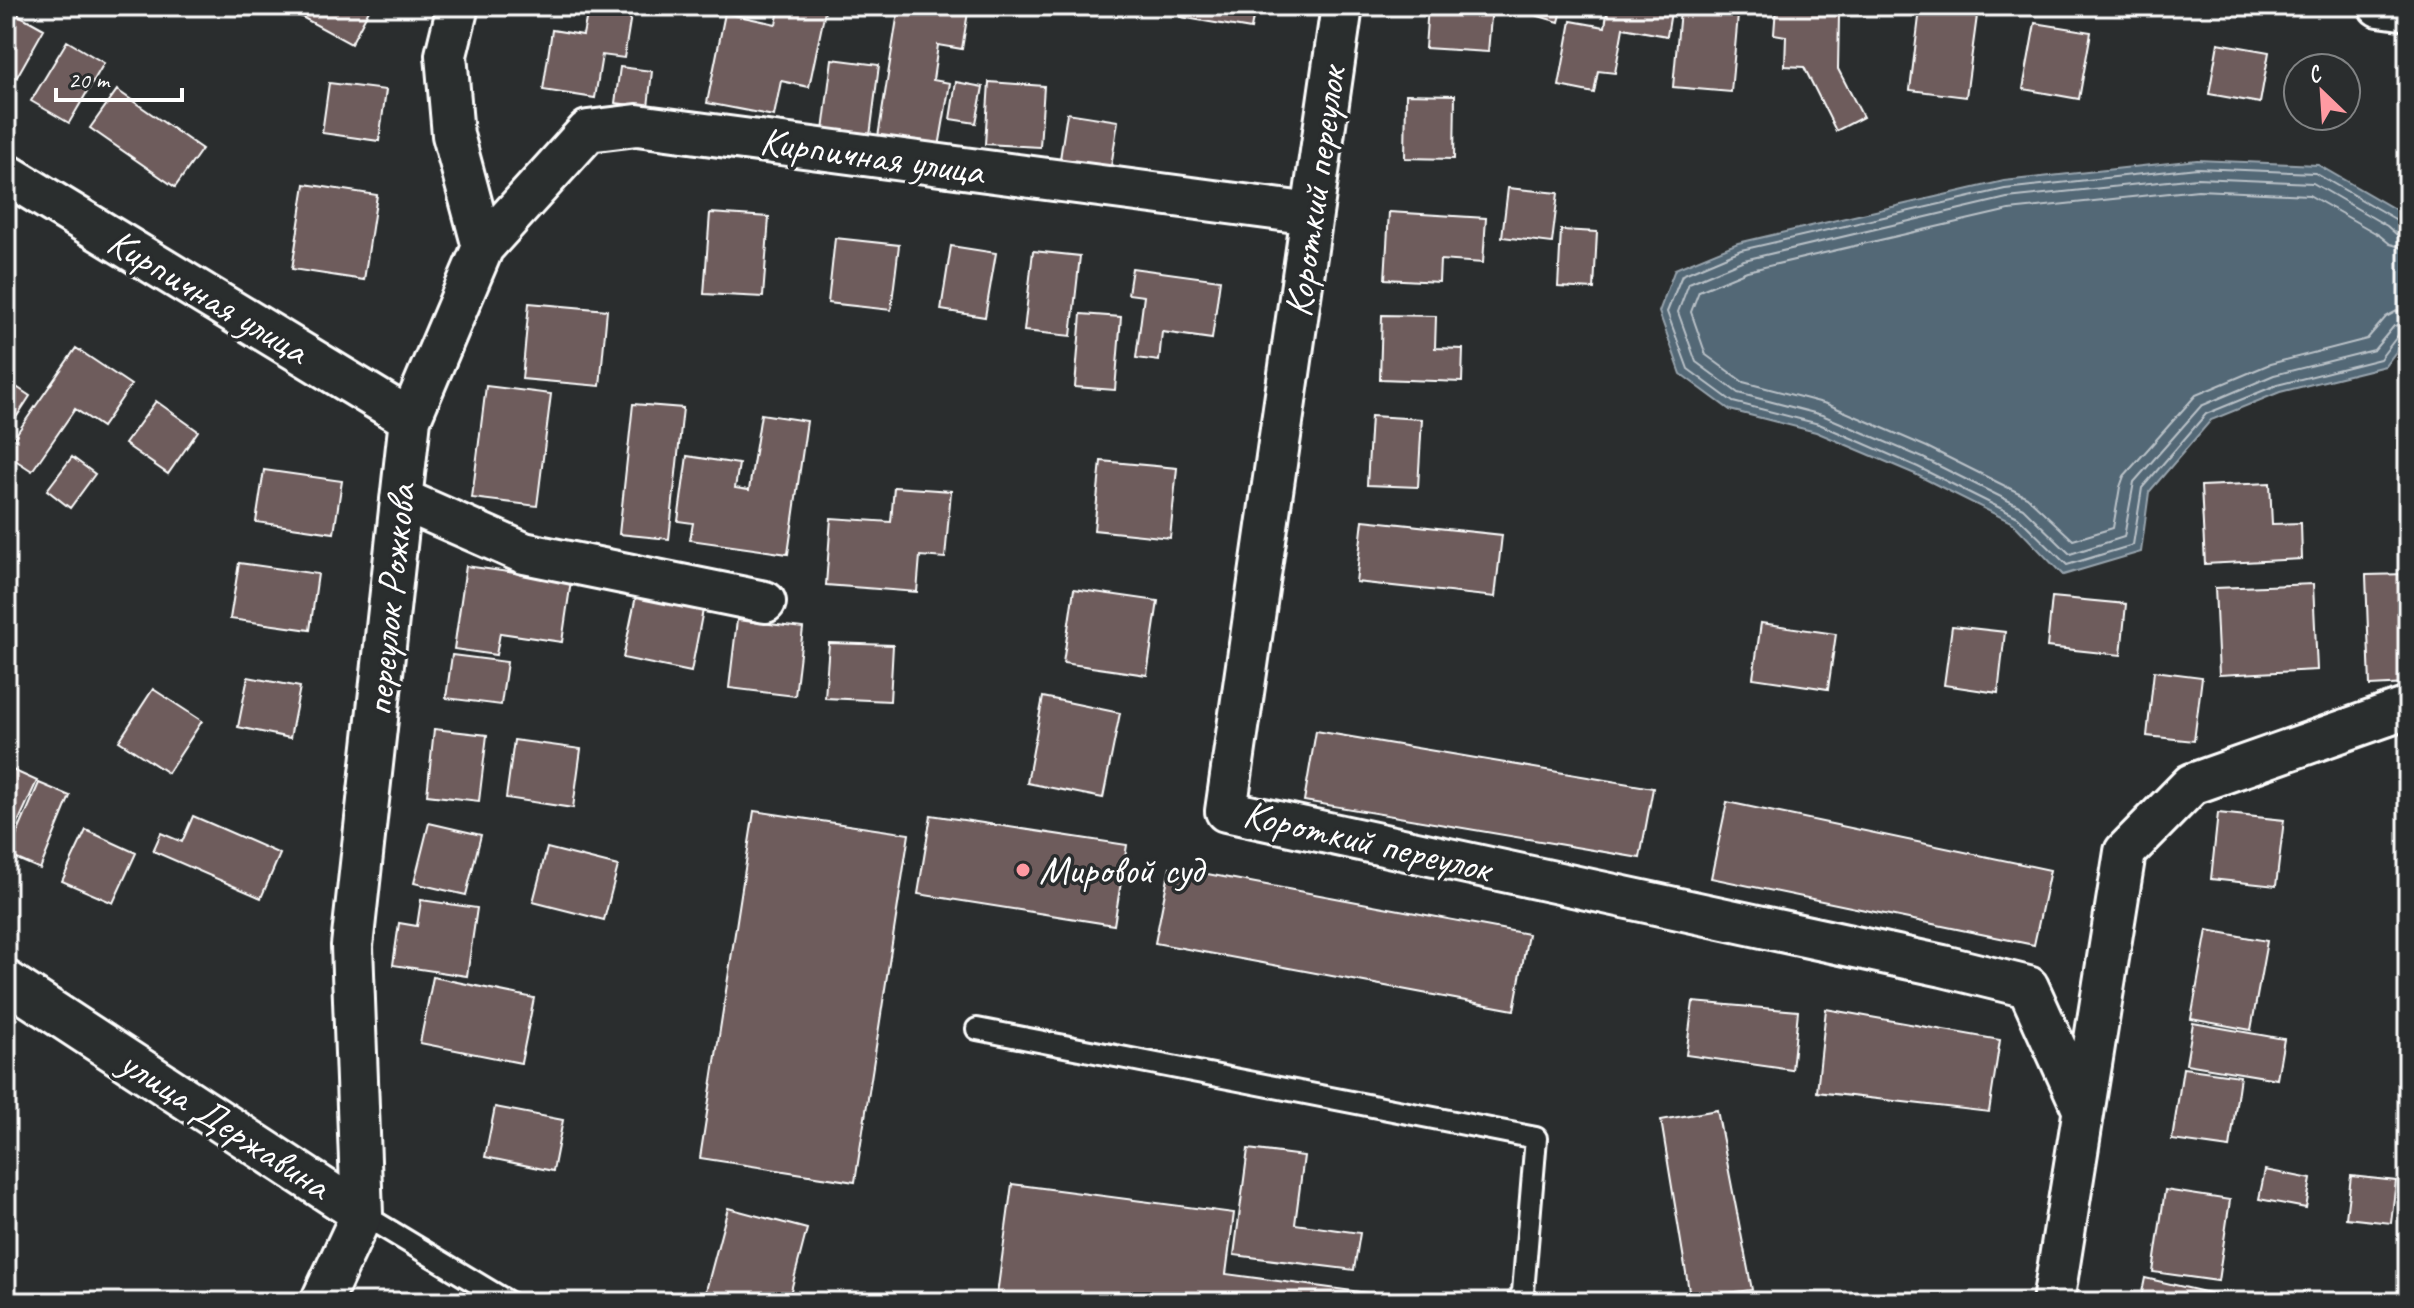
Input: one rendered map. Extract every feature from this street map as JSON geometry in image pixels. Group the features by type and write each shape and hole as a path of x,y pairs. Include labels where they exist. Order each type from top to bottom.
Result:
{"street":[{"path":"458,6 446,55 453,135 483,247"},
{"name":"Короткий переулок","path":"1342,6 1226,811 2028,987 2083,1109"},
{"path":"2379,6 2408,10"},
{"name":"Кирпичная улица","path":"483,247 588,131 637,125 1312,214"},
{"name":"Кирпичная улица","path":"6,174 410,419"},
{"name":"переулок Рожкова","path":"362,1214 352,946 410,419 483,247"},
{"path":"401,499 524,553 765,602"},
{"path":"2053,1302 2125,852 2192,784 2408,708"},
{"name":"улица Державина","path":"6,981 362,1214 321,1302"}],"lane":[{"path":"977,1029 1536,1138 1523,1292 1517,1302"},
{"path":"362,1214 508,1302"}],"water":[{"path":"2197,160 2318,165 2403,214 2408,230 2408,336 2385,366 2280,392 2211,420 2149,492 2141,552 2063,575 2013,523 1915,474 1816,432 1730,410 1681,374 1659,312 1675,269 1738,243 2004,181"}],"building":[{"path":"291,6 371,6 351,44 289,10"},
{"path":"780,6 826,6 809,87 781,81 774,116 707,103 725,13 776,24"},
{"path":"899,6 969,6 962,49 938,45 933,80 950,83 939,147 878,137"},
{"path":"1182,6 1255,6 1251,29 1180,17"},
{"path":"1428,6 1492,6 1488,52 1425,48"},
{"path":"1504,6 1563,6 1559,22"},
{"path":"1608,6 1672,6 1667,36 1623,28 1615,73 1598,71 1594,93 1559,86 1571,21 1605,27"},
{"path":"1776,7 1839,14 1838,69 1863,117 1836,131 1804,67 1785,66 1786,36 1774,34"},
{"path":"6,8 44,29 10,89 6,86"},
{"path":"588,9 631,15 624,58 602,55 595,98 543,90 552,30 583,35"},
{"path":"1920,9 1977,16 1966,97 1910,90"},
{"path":"1680,10 1738,15 1731,92 1673,87"},
{"path":"2035,23 2091,32 2079,99 2023,89"},
{"path":"67,41 104,63 69,123 31,101"},
{"path":"2218,43 2269,52 2260,103 2209,94"},
{"path":"832,59 879,65 870,136 823,131"},
{"path":"620,67 652,71 648,107 615,103"},
{"path":"956,82 983,87 976,123 950,119"},
{"path":"989,82 1044,86 1040,147 985,144"},
{"path":"329,83 386,90 379,141 322,133"},
{"path":"117,90 202,149 175,187 90,128"},
{"path":"1406,94 1455,95 1454,159 1405,158"},
{"path":"1067,113 1118,121 1111,167 1060,159"},
{"path":"305,184 377,195 364,280 292,269"},
{"path":"1508,188 1558,193 1552,243 1502,237"},
{"path":"1389,212 1486,218 1483,263 1440,260 1439,282 1385,279"},
{"path":"710,213 769,217 763,297 704,294"},
{"path":"1561,230 1597,232 1594,289 1558,287"},
{"path":"835,238 899,245 891,310 828,303"},
{"path":"951,246 996,253 985,317 941,310"},
{"path":"1033,251 1080,256 1071,336 1024,331"},
{"path":"1132,268 1220,280 1212,339 1162,332 1159,361 1136,358 1144,296 1128,294"},
{"path":"529,303 607,310 600,386 522,379"},
{"path":"1081,314 1121,317 1115,390 1075,387"},
{"path":"1382,315 1436,316 1435,348 1463,349 1462,382 1380,379"},
{"path":"76,348 131,385 102,427 75,409 32,471 6,454 6,449"},
{"path":"6,380 30,396 6,433"},
{"path":"486,386 551,394 537,506 472,498"},
{"path":"156,401 198,431 168,474 125,444"},
{"path":"633,404 683,408 669,539 619,534"},
{"path":"761,414 807,421 788,554 690,540 693,523 678,521 687,456 739,464 735,488 749,490"},
{"path":"1371,416 1422,419 1418,487 1367,485"},
{"path":"72,457 95,474 70,508 47,490"},
{"path":"1101,461 1177,468 1170,538 1094,530"},
{"path":"264,470 342,481 334,533 256,522"},
{"path":"2270,483 2272,524 2301,523 2302,559 2205,564 2201,486"},
{"path":"894,487 951,491 945,558 920,556 917,592 826,585 831,518 891,522"},
{"path":"1363,520 1502,535 1495,597 1356,582"},
{"path":"239,563 318,574 310,630 230,619"},
{"path":"466,566 571,581 562,642 500,633 496,655 454,649"},
{"path":"2408,574 2408,684 2370,686 2366,575"},
{"path":"2313,584 2317,670 2219,675 2215,588"},
{"path":"1074,589 1158,601 1147,675 1063,663"},
{"path":"636,596 703,610 691,672 623,658"},
{"path":"2052,597 2126,604 2121,655 2047,647"},
{"path":"737,620 803,628 795,696 729,688"},
{"path":"1761,623 1836,634 1828,689 1753,678"},
{"path":"1952,626 2005,632 1998,693 1944,685"},
{"path":"829,643 893,645 890,701 825,698"},
{"path":"452,655 507,662 501,705 446,698"},
{"path":"2154,671 2202,677 2194,741 2147,736"},
{"path":"248,677 300,687 290,738 238,727"},
{"path":"153,689 202,721 168,773 119,741"},
{"path":"1043,697 1120,713 1103,798 1027,783"},
{"path":"434,729 487,735 479,801 427,795"},
{"path":"1316,731 1653,788 1640,858 1304,801"},
{"path":"514,740 581,749 573,808 506,798"},
{"path":"6,767 37,781 10,840 6,838"},
{"path":"39,783 70,796 40,869 8,855"},
{"path":"1727,802 2050,870 2034,945 1711,878"},
{"path":"754,811 909,834 855,1182 700,1158"},
{"path":"2218,813 2284,820 2276,886 2211,879"},
{"name":"Мировой суд","path":"931,815 1127,845 1114,925 918,894"},
{"path":"193,816 280,854 261,898 153,851 161,833 182,842"},
{"path":"429,823 481,835 466,895 414,883"},
{"path":"86,830 136,853 113,903 62,881"},
{"path":"547,848 618,866 604,920 533,902"},
{"path":"1170,867 1528,934 1514,1010 1155,943"},
{"path":"421,900 477,908 467,976 393,965 399,923 417,926"},
{"path":"2207,930 2267,941 2251,1030 2191,1019"},
{"path":"433,977 534,998 521,1063 420,1043"},
{"path":"1693,1002 1798,1011 1792,1070 1686,1055"},
{"path":"1826,1009 2000,1040 1989,1112 1817,1092"},
{"path":"2193,1023 2284,1039 2277,1079 2186,1064"},
{"path":"2183,1068 2240,1076 2230,1148 2172,1140"},
{"path":"495,1107 563,1120 553,1171 485,1157"},
{"path":"1717,1110 1752,1290 1690,1297 1661,1120"},
{"path":"1248,1149 1304,1156 1295,1224 1360,1233 1354,1270 1234,1255"},
{"path":"2265,1170 2311,1179 2306,1208 2259,1199"},
{"path":"2351,1176 2396,1181 2391,1223 2346,1218"},
{"path":"1012,1184 1234,1213 1226,1274 1435,1302 996,1302"},
{"path":"2165,1190 2230,1200 2218,1281 2153,1272"},
{"path":"728,1208 807,1229 788,1302 703,1302"},
{"path":"2145,1278 2218,1295 2217,1302 2140,1302"}],"place":[{"name":"Мировой суд","path":"1023,870"}]}
